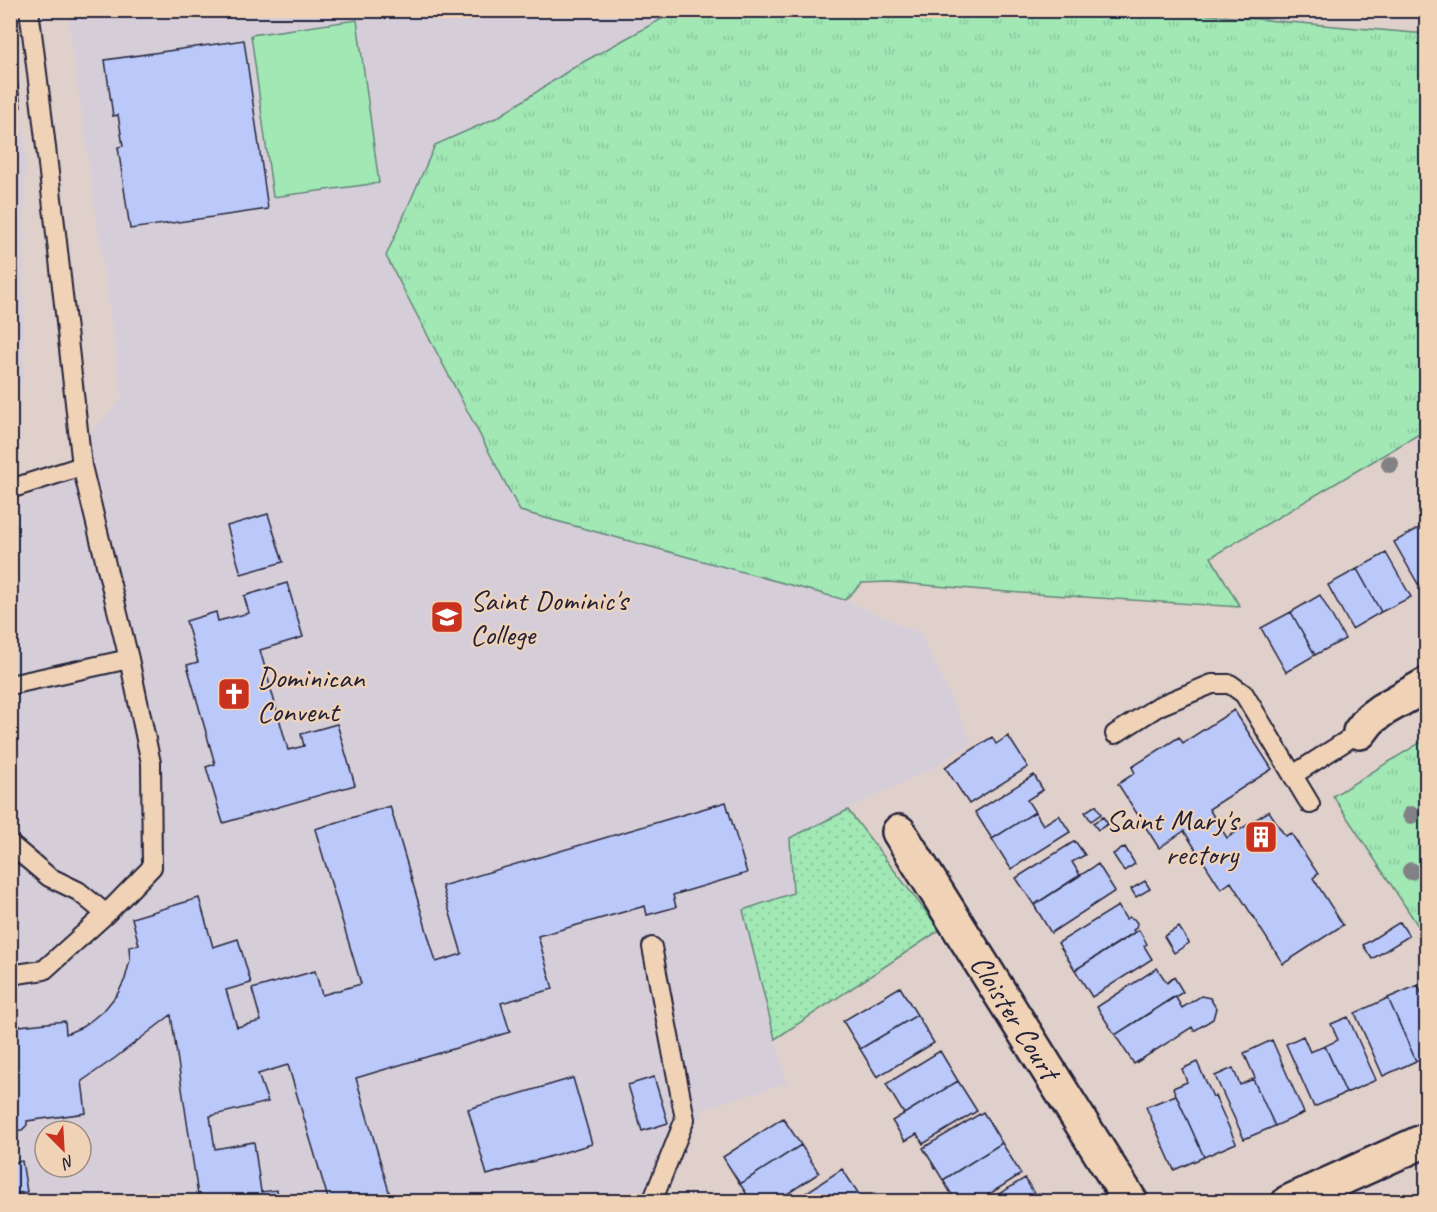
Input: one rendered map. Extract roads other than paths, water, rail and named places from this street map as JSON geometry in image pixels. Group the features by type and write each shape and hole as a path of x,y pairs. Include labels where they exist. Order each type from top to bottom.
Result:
{"street":[{"path":"1360,732 1370,719 1382,710 1426,685"},
{"name":"Cloister Court","path":"899,832 1131,1202"},
{"path":"1289,1202 1426,1140"}],"lane":[{"path":"10,975 44,970 106,914 152,867 151,763 129,659 82,466 62,298 51,176 29,10"},
{"path":"10,489 82,466"},
{"path":"10,685 129,659"},
{"path":"1115,734 1159,706 1212,684 1230,684 1244,694 1310,804"},
{"path":"1293,775 1360,732"},
{"path":"10,844 49,877 78,891 106,914"},
{"path":"652,947 685,1119 652,1202"}],"place":[{"name":"Saint Dominic's College","path":"447,617"},
{"name":"Dominican Convent","path":"234,694"},
{"name":"Saint Mary's rectory","path":"1261,837"}]}
